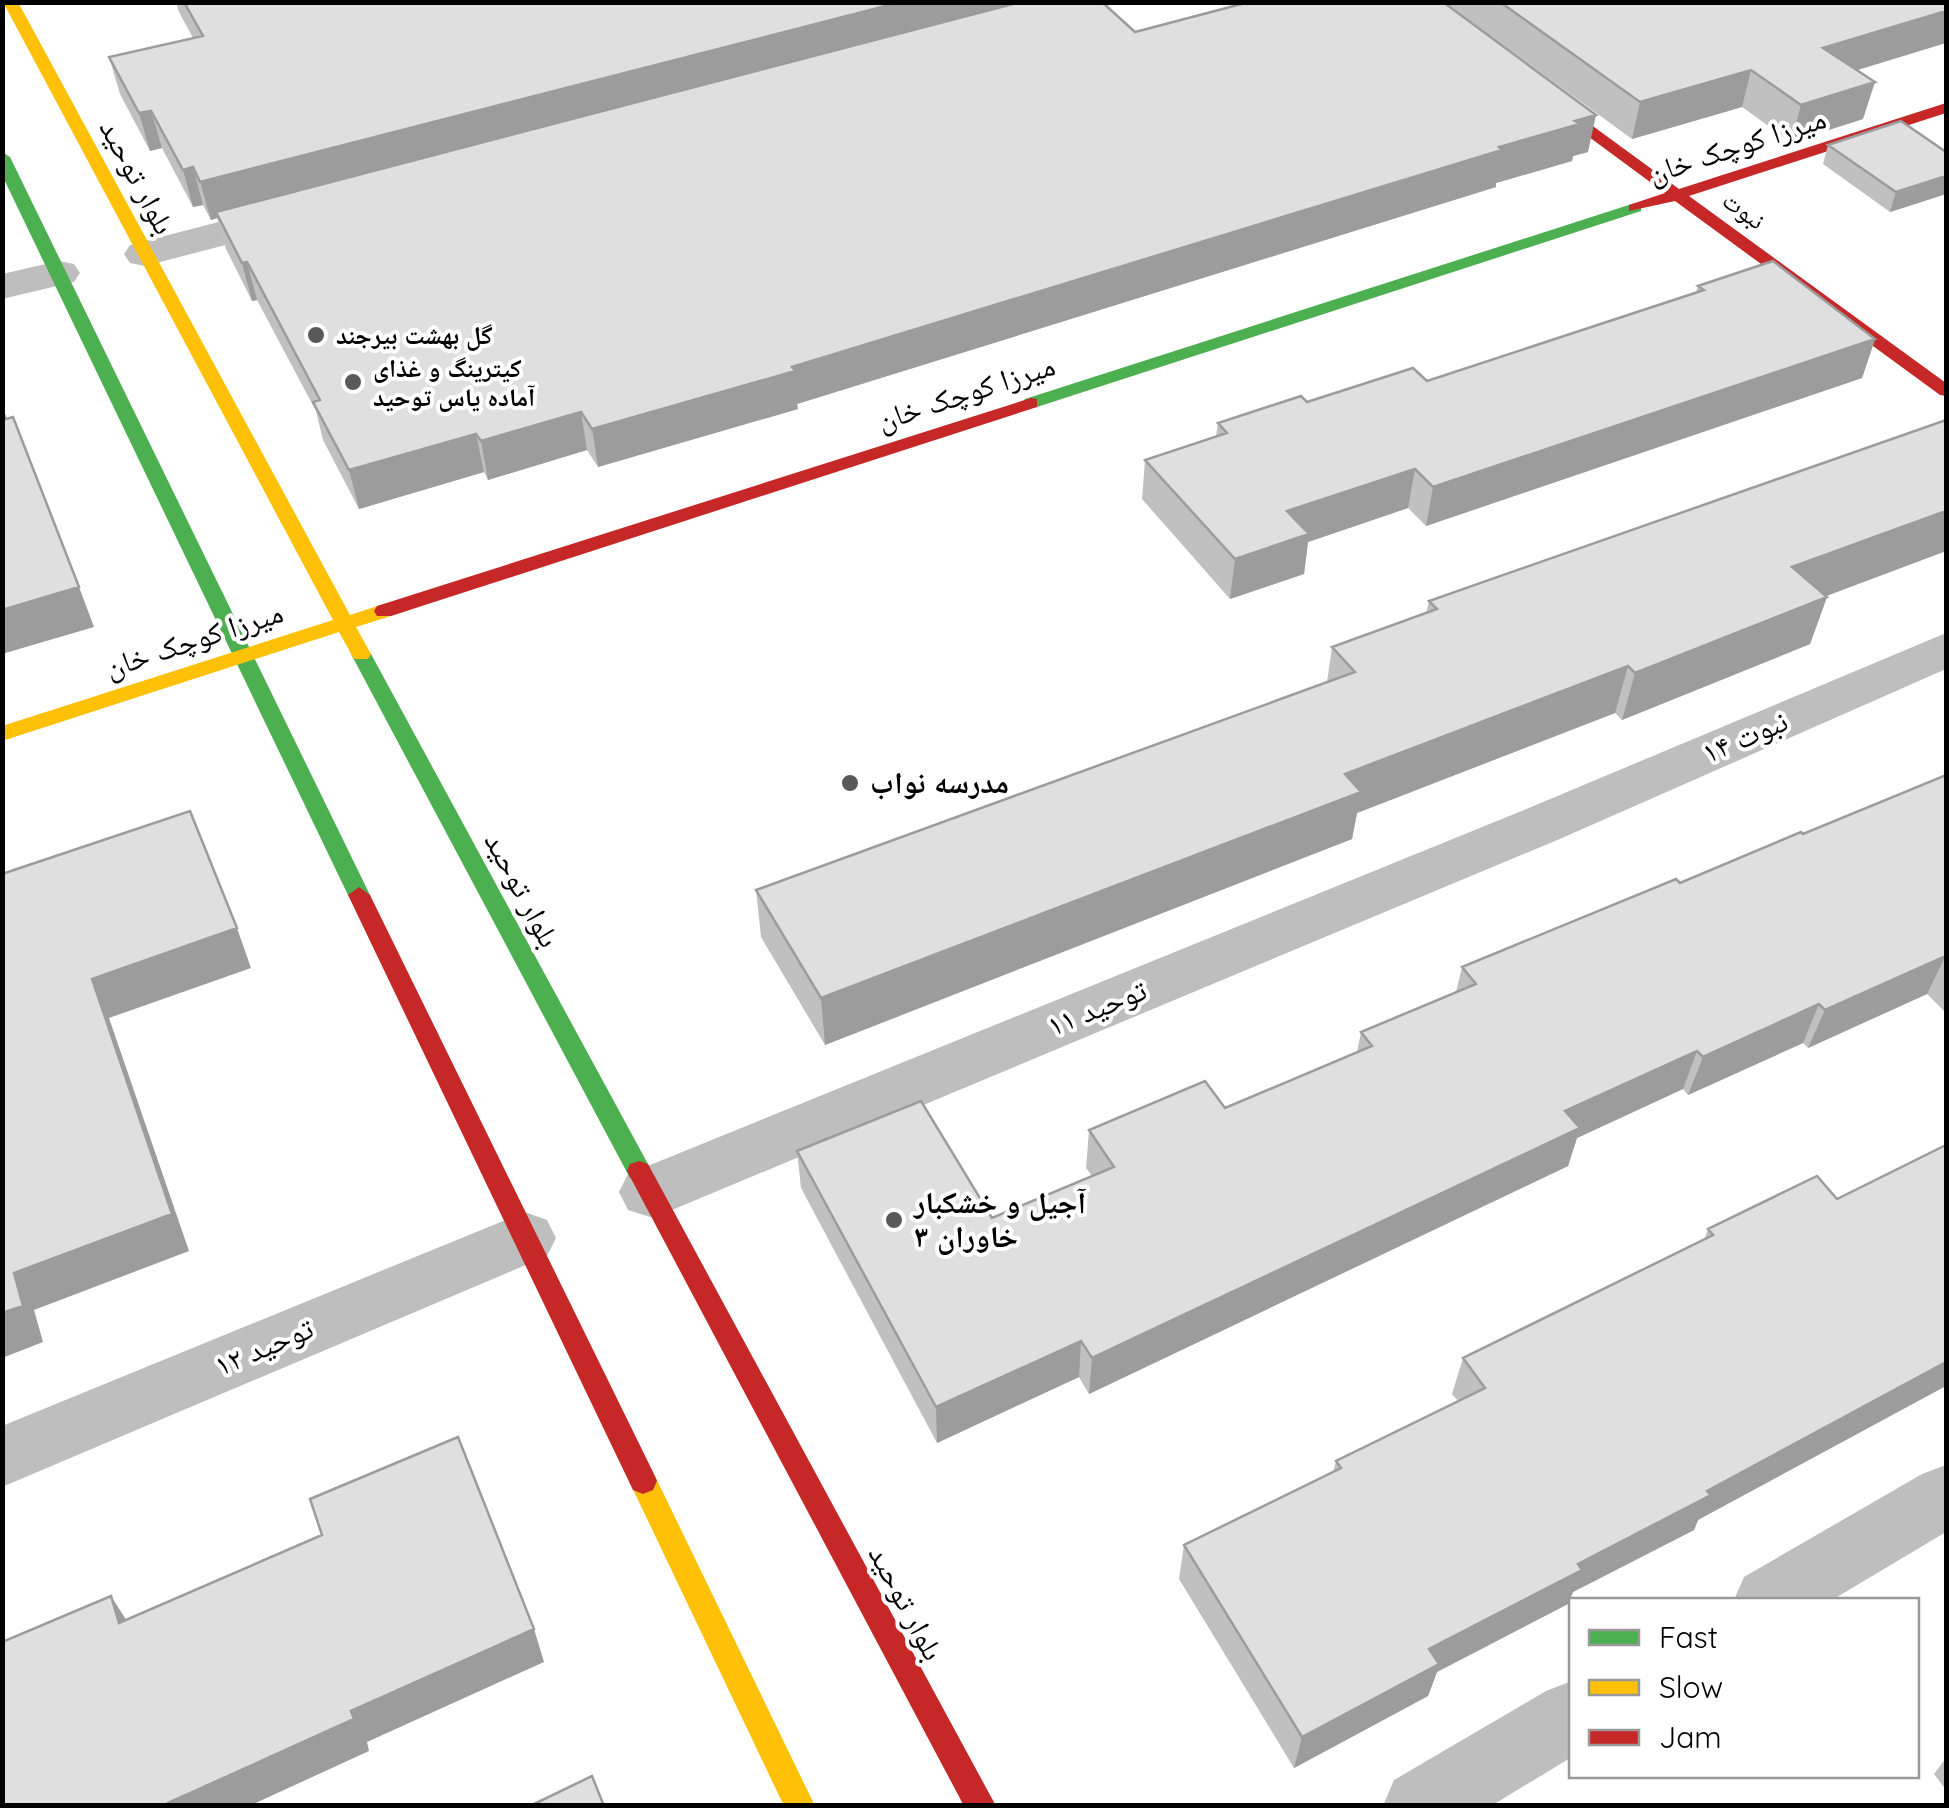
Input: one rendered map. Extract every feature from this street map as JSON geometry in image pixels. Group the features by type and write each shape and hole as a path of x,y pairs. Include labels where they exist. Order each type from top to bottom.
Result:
{"street":[{"name":"نبوت","path":"1413,2 1946,391"},
{"name":"بلوار توحید","path":"15,4 145,254 980,1806"},
{"name":"میرزا کوچک خان","path":"2,734 1946,108"},
{"path":"2,157 800,1806"},
{"path":"145,254 337,203"},
{"path":"2,287 59,272"},
{"name":"نبوت ۱۴","path":"1543,824 1946,650"},
{"name":"توحید ۱۱","path":"650,1192 1543,824"},
{"name":"توحید ۱۲","path":"2,1457 525,1238"},
{"path":"1772,1598 1946,1496"},
{"path":"1420,1806 1569,1718"}],"building":[{"path":"184,2 901,2 200,182 193,167 183,170 151,111 139,113 109,57 203,36"},
{"path":"1021,2 1102,2 1135,32 1249,2 1443,2 1596,115 1575,121 1580,124 1499,147 1502,150 792,367 795,371 592,429 581,412 481,441 476,434 349,470 313,402 320,400 216,212"},
{"path":"1500,2 1946,2 1946,11 1823,48 1875,82 1801,105 1751,70 1640,102"},
{"path":"1901,121 1946,152 1946,176 1896,192 1828,145"},
{"path":"1773,261 1875,339 1433,487 1415,469 1287,511 1309,534 1235,559 1145,460 1227,433 1218,423 1301,396 1307,402 1413,368 1427,381 1704,290 1698,286"},
{"path":"2,410 6,419 13,417 79,587 2,610"},
{"path":"1946,420 1946,511 1792,567 1827,597 1635,673 1628,666 1345,774 1361,792 821,998 756,890 1355,672 1332,647 1437,609 1429,601"},
{"path":"1946,775 1946,956 1825,1010 1819,1004 1703,1057 1697,1051 1565,1111 1580,1128 1092,1358 1081,1341 936,1407 797,1151 921,1101 992,1218 1114,1167 1089,1130 1205,1081 1225,1108 1372,1046 1361,1032 1476,984 1462,967"},
{"path":"190,811 237,928 92,979 172,1214 14,1273 23,1306 2,1313 2,874"},
{"path":"1946,1145 1946,1362 1707,1491 1711,1495 1578,1564 1582,1570 1429,1649 1439,1664 1302,1737 1184,1545 1341,1468 1336,1461 1485,1388 1463,1358 1713,1235 1708,1229 1817,1176 1837,1199"},
{"path":"458,1437 534,1629 351,1711 354,1719 168,1803 169,1806 2,1806 2,1642 111,1596 119,1623 322,1535 310,1499"},
{"path":"592,1776 604,1806 530,1806"}],"traffic: fast":[{"path":"2,157 359,895"},
{"path":"1031,403 1635,208"},
{"path":"361,654 639,1171"}],"traffic: slow":[{"path":"10,2 361,654"},
{"path":"2,734 384,611"},
{"path":"643,1481 800,1806"}],"traffic: jam":[{"path":"1413,2 1946,391"},
{"path":"1635,208 1946,108"},
{"path":"384,611 1031,403"},
{"path":"359,895 643,1481"},
{"path":"639,1171 981,1806"}],"place":[{"name":"گل بهشت بیرجند","path":"316,335"},
{"name":"کیترینگ و غذای آماده یاس توحید","path":"353,382"},
{"name":"مدرسه نواب","path":"850,783"},
{"name":"آجیل و خشکبار خاوران ۳","path":"894,1220"}]}
